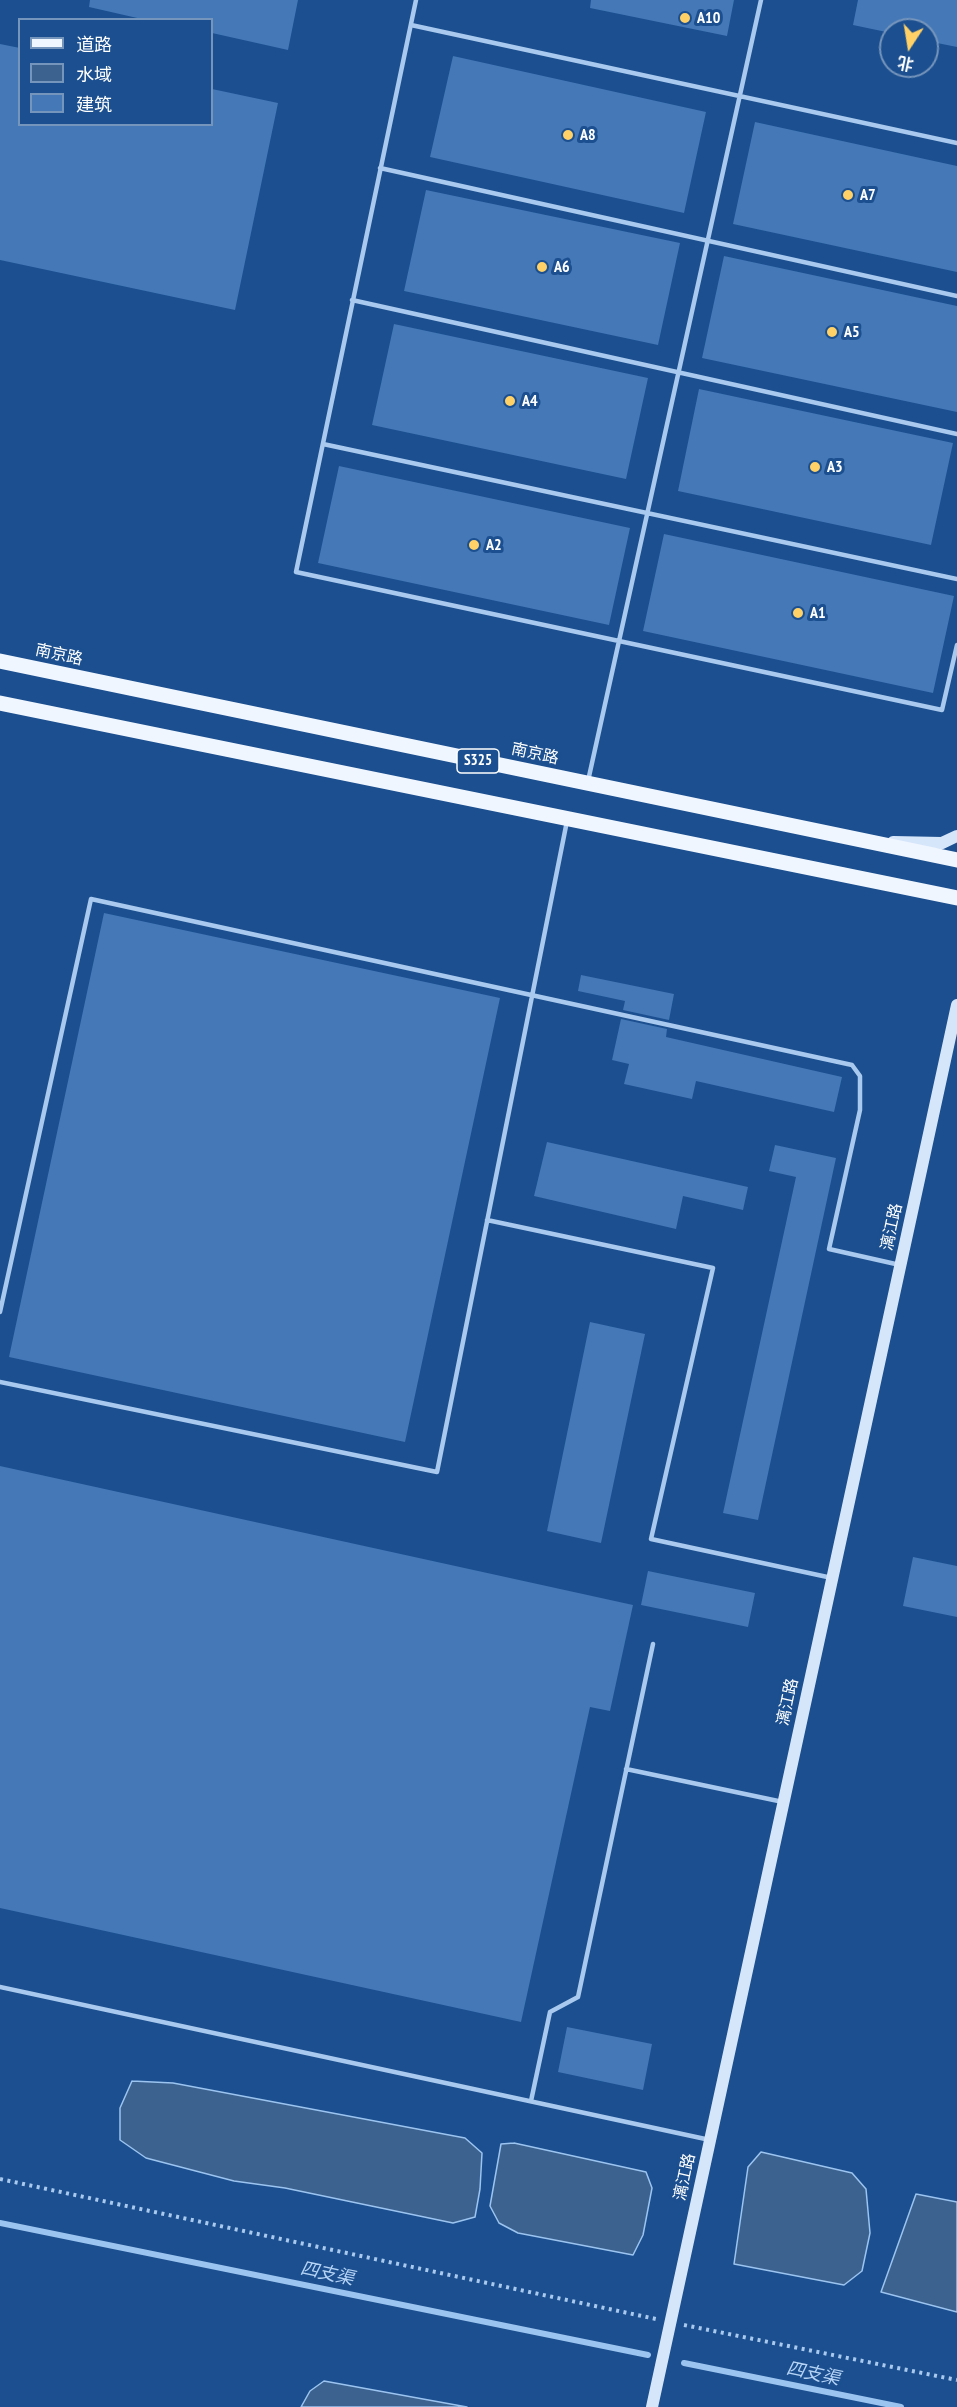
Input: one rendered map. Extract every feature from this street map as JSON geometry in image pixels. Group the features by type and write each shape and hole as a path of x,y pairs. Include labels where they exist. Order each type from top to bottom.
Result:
{"main road":[{"name":"南京路","path":"0,662 957,860"},
{"name":"S325","path":"0,703 957,898"}],"street":[{"path":"867,842 942,843 957,837"},
{"name":"漓江路","path":"652,2407 957,1005"}],"lane":[{"path":"416,0 296,572 942,710 957,645"},
{"path":"587,783 761,0"},
{"path":"411,25 957,143"},
{"path":"380,168 957,296"},
{"path":"352,300 957,434"},
{"path":"322,444 957,579"},
{"path":"0,1382 437,1472 567,819"},
{"path":"0,1312 91,899 852,1065 860,1076 860,1110 829,1249 900,1265"},
{"path":"487,1220 713,1268 651,1539 832,1578"},
{"path":"531,2101 550,2012 578,1997 652,1644"},
{"path":"626,1769 783,1802"},
{"path":"0,1987 710,2140"}],"path":[{"path":"0,2179 670,2322 957,2380"}],"water":[{"path":"132,2081 173,2083 465,2138 482,2153 480,2189 475,2217 453,2223 285,2188 234,2181 146,2158 120,2140 120,2108"},
{"path":"514,2143 646,2172 652,2188 643,2235 633,2255 518,2233 499,2223 490,2206 501,2144"},
{"path":"761,2152 852,2173 866,2189 870,2233 862,2271 844,2285 734,2264 748,2167"},
{"path":"916,2194 957,2202 957,2312 881,2292"},
{"path":"324,2381 467,2407 301,2407 310,2391"}],"building":[{"path":"90,0 298,0 288,50 213,33 213,18 137,18 89,7"},
{"name":"A10","path":"591,0 734,0 727,36 590,8"},
{"path":"858,0 957,0 957,47 939,43 939,18 879,18 879,30 853,25"},
{"path":"0,44 18,48 18,126 213,126 213,89 278,103 235,310 0,260"},
{"name":"A8","path":"453,56 706,112 684,213 430,157"},
{"name":"A7","path":"755,122 957,166 957,272 733,224"},
{"name":"A6","path":"426,190 680,243 658,345 404,291"},
{"name":"A5","path":"724,256 957,306 957,412 702,358"},
{"name":"A4","path":"394,324 648,378 626,479 372,425"},
{"name":"A3","path":"699,389 953,443 931,545 678,491"},
{"name":"A2","path":"339,466 630,528 609,625 318,563"},
{"name":"A1","path":"664,534 954,596 933,693 643,631"},
{"path":"104,913 500,998 405,1442 9,1357"},
{"path":"581,975 674,994 669,1020 623,1010 625,1001 578,991"},
{"path":"621,1019 667,1029 666,1037 842,1077 834,1112 696,1081 692,1099 624,1084 629,1064 612,1060"},
{"path":"547,1142 748,1187 743,1210 683,1196 676,1229 534,1196"},
{"path":"775,1145 836,1158 758,1520 723,1513 796,1177 769,1171"},
{"path":"590,1322 645,1334 601,1543 547,1531"},
{"path":"0,1466 633,1605 610,1711 590,1707 521,2022 0,1908"},
{"path":"913,1557 957,1566 957,1617 903,1606"},
{"path":"648,1571 755,1593 748,1627 641,1605"},
{"path":"567,2027 652,2044 643,2090 558,2072"}],"waterway":[{"name":"四支渠","path":"0,2223 648,2355"},
{"name":"四支渠","path":"684,2363 901,2407"}],"place":[{"name":"A10","path":"685,18"},
{"name":"A8","path":"568,135"},
{"name":"A7","path":"848,195"},
{"name":"A6","path":"542,267"},
{"name":"A5","path":"832,332"},
{"name":"A4","path":"510,401"},
{"name":"A3","path":"815,467"},
{"name":"A2","path":"474,545"},
{"name":"A1","path":"798,613"}]}
